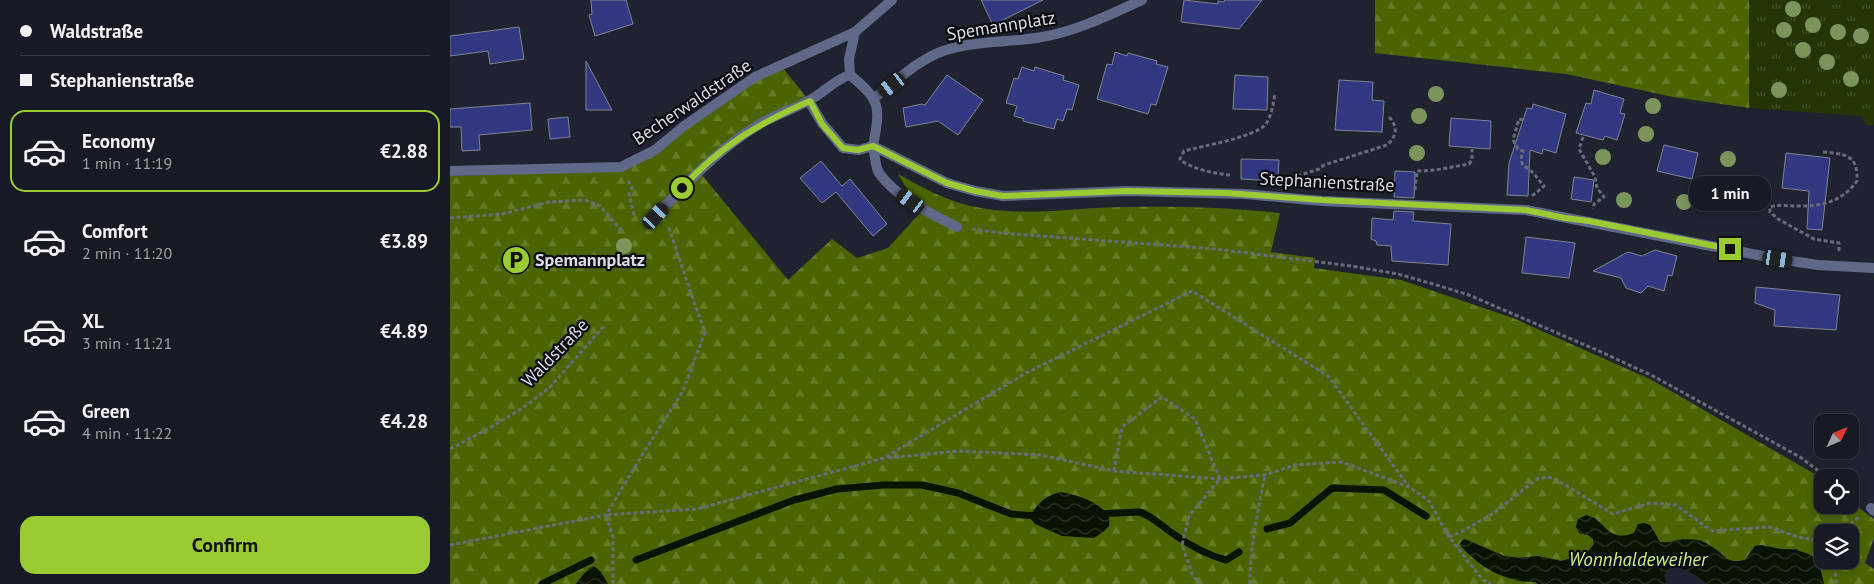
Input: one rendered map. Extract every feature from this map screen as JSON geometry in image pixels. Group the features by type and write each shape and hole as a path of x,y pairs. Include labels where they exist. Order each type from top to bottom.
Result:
{"street":[{"name":"Becherwaldstraße","path":"450,171 621,167 655,150 684,126 755,77 855,32 892,0"},
{"name":"Spemannplatz","path":"874,98 922,61 944,51 979,44 1042,37 1068,31 1091,24 1142,0"},
{"path":"855,32 849,59 850,75 864,86 874,98 879,118 873,146 878,172 896,190 925,211 957,227"},
{"path":"649,223 698,170 735,141 763,122 810,101 843,77 850,75"},
{"path":"810,101 822,124 843,148 858,150 873,146"},
{"name":"Stephanienstraße","path":"873,146 947,183 1003,196 1127,191 1226,193 1322,200 1526,210 1778,259 1818,265 1874,268"}],"path":[{"path":"1237,176 1221,175 1184,164 1180,158 1181,155 1184,151 1246,135 1260,129 1270,116 1275,94"},
{"path":"1281,182 1319,169 1324,165 1387,145 1396,134 1394,122 1389,117"},
{"path":"1523,120 1519,119 1513,140 1518,149 1523,151 1520,159 1522,164 1544,186 1529,198"},
{"path":"1583,138 1579,149 1595,177 1597,188 1604,197 1594,204"},
{"path":"1415,190 1417,171 1436,170 1469,164 1472,160 1472,149"},
{"path":"1823,152 1842,154 1851,158 1856,164 1857,182 1851,190 1827,203 1800,206 1774,205 1770,207 1770,212 1778,219 1814,240 1839,243 1839,254"},
{"path":"621,167 632,188 629,194 634,218"},
{"path":"450,218 502,214 549,202 585,200 600,206 622,231"},
{"path":"613,584 613,538 606,515 684,391 706,332 663,208"},
{"path":"957,227 1000,233 1216,249 1351,266 1398,274 1470,295 1653,376 1800,457 1816,469"},
{"path":"884,458 1026,373 1192,291 1328,376 1409,487"},
{"name":"Waldstraße","path":"450,449 527,405 550,387 605,325"},
{"path":"1114,470 1122,428 1162,397 1195,419 1220,479"},
{"path":"450,546 606,515 697,509 884,458 958,451 1041,455 1114,470 1220,479 1265,475 1295,464 1342,462 1409,487 1429,501 1449,537 1483,580 1491,584"},
{"path":"1250,584 1257,513 1265,475"},
{"path":"1449,537 1495,512 1537,479 1547,477 1555,479 1613,514 1650,503 1676,505 1712,531 1769,527 1798,538 1814,540"},
{"path":"1200,584 1193,576 1182,545 1189,516 1220,479"},
{"path":"1852,524 1872,510"},
{"path":"1834,569 1837,584"}],"green space":[{"path":"1375,0 1749,0 1749,108 1673,97 1566,74 1375,53"},
{"path":"1749,0 1874,0 1874,125 1866,125 1862,116 1749,108"},
{"path":"782,67 808,99 785,109 698,170 788,280 832,239 857,258 888,248 921,212 898,174 933,193 952,200 971,206 1009,211 1029,212 1108,207 1184,207 1242,209 1280,213 1271,252 1315,258 1314,268 1401,280 1513,318 1652,380 1814,474 1814,514 1859,514 1859,508 1874,519 1874,538 1865,563 1874,569 1874,584 1824,584 1820,569 1859,569 1859,524 1814,524 1814,563 1797,549 1781,549 1762,545 1755,546 1745,560 1729,561 1714,548 1694,541 1683,539 1660,542 1650,525 1638,524 1634,533 1621,536 1616,535 1607,530 1594,517 1579,533 1588,535 1593,539 1594,544 1586,554 1561,561 1538,556 1519,558 1504,556 1465,539 1517,581 1536,582 1538,584 608,584 600,571 584,573 576,584 450,584 450,176 622,170 756,79"}],"water":[{"path":"1060,492 1080,497 1101,507 1109,518 1109,526 1094,538 1062,536 1035,524 1029,517 1036,508 1045,498"},
{"name":"Wonnhaldeweiher","path":"1586,515 1599,521 1618,536 1634,533 1638,524 1644,523 1650,525 1660,542 1688,539 1698,540 1711,546 1730,560 1745,560 1755,546 1800,551 1814,558 1814,569 1820,569 1824,584 1707,584 1695,575 1677,566 1668,569 1664,576 1667,584 1538,584 1513,579 1493,572 1475,560 1459,544 1464,539 1504,556 1519,558 1538,556 1561,561 1586,554 1594,544 1593,539 1588,535 1579,533 1576,527 1578,519"},
{"path":"594,566 600,571 608,584 576,584 589,568"}],"building":[{"path":"591,0 626,0 633,24 595,36 589,15 592,14"},
{"path":"981,0 1043,0 993,25"},
{"path":"1184,0 1218,4 1218,1 1224,2 1225,0 1262,0 1239,29 1181,22"},
{"path":"519,27 524,59 490,64 488,51 450,56 450,36"},
{"path":"1115,52 1127,56 1128,53 1157,61 1156,64 1168,67 1156,105 1151,104 1148,114 1097,99 1107,64 1112,65"},
{"path":"586,61 612,110 586,110"},
{"path":"1022,67 1034,71 1035,67 1064,76 1063,80 1079,85 1072,110 1067,109 1063,121 1057,119 1054,129 1023,121 1024,119 1014,116 1017,106 1006,103 1014,78 1018,79"},
{"path":"947,75 983,100 958,135 938,121 906,127 903,108 925,105"},
{"path":"1235,75 1268,77 1267,110 1233,109"},
{"path":"1339,80 1373,82 1372,100 1384,101 1382,132 1335,130"},
{"path":"1594,90 1624,99 1620,113 1625,114 1617,140 1605,136 1603,140 1576,133 1586,103 1591,104"},
{"path":"530,103 532,130 479,135 480,150 462,151 461,127 450,127 450,109"},
{"path":"1533,104 1566,114 1556,153 1543,149 1542,154 1530,150 1528,196 1507,195 1509,163 1527,108 1532,109"},
{"path":"568,117 570,137 550,139 548,119"},
{"path":"1451,118 1491,121 1490,149 1449,146"},
{"path":"1664,145 1698,153 1692,179 1657,171"},
{"path":"1786,153 1830,158 1822,230 1807,229 1809,191 1782,188"},
{"path":"1241,159 1279,160 1278,181 1241,179"},
{"path":"821,161 842,186 850,179 887,224 873,236 836,192 822,203 800,178"},
{"path":"1395,171 1415,172 1414,198 1394,197"},
{"path":"1574,177 1594,180 1591,202 1571,199"},
{"path":"1394,211 1414,212 1413,221 1451,224 1448,265 1392,261 1391,246 1377,245 1376,241 1371,239 1372,218 1393,220"},
{"path":"1526,237 1575,243 1569,278 1522,273"},
{"path":"1655,250 1677,256 1672,276 1668,275 1664,291 1648,286 1641,293 1626,288 1621,278 1593,271 1628,252 1642,256"},
{"path":"1756,287 1840,295 1836,330 1774,326 1775,310 1755,303"}],"waterway":[{"path":"636,560 794,500 837,489 883,485 922,485 958,493 1011,514 1036,516"},
{"path":"1267,529 1290,523 1332,488 1384,490 1426,516"},
{"path":"1097,514 1143,513 1185,542 1212,555 1226,560 1239,552"},
{"path":"542,584 591,560"}],"place":[{"name":"Spemannplatz","path":"516,260"}],"route":[{"path":"682,188 698,170 735,141 763,122 810,101 822,124 843,148 858,150 873,146 947,183 1003,196 1127,191 1245,194 1281,198 1526,210 1730,249"}]}
